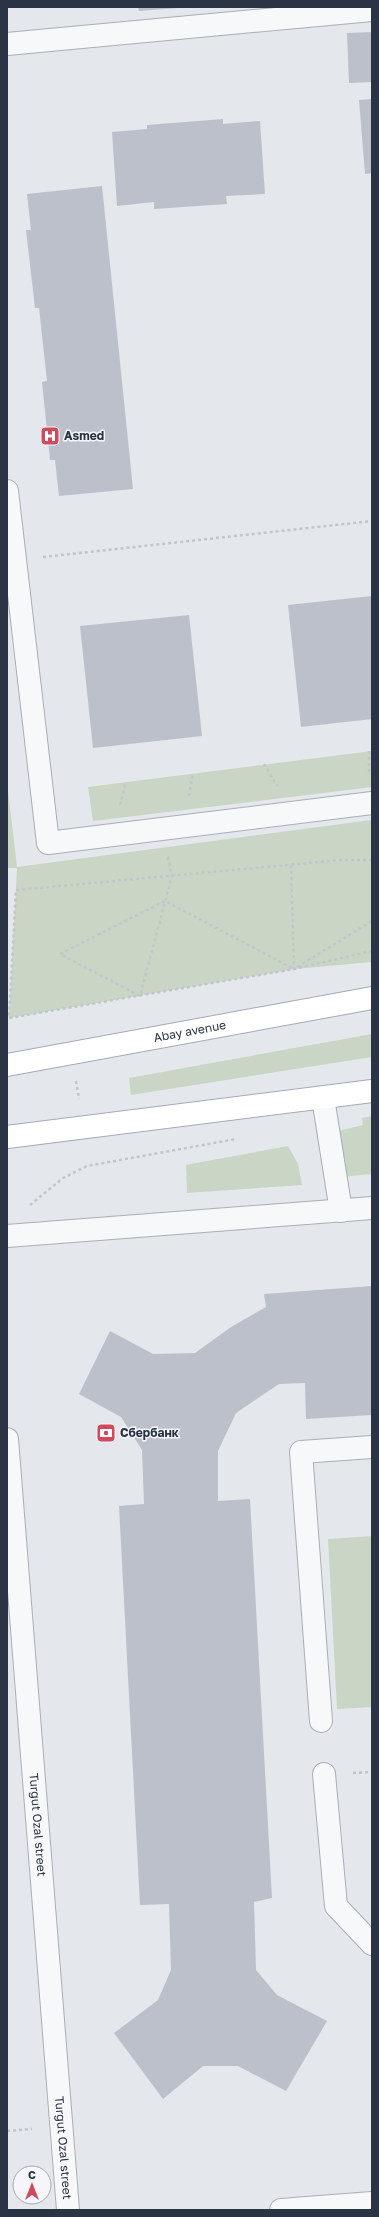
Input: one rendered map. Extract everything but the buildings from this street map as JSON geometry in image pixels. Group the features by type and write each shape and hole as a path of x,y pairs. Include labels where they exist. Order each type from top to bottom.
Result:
{"main road":[{"name":"Abay avenue","path":"7,1065 372,998"},
{"path":"7,1137 372,1091"}],"street":[{"path":"7,44 309,11 372,10"},
{"path":"7,491 48,843 372,803"},
{"path":"323,1098 341,1211"},
{"path":"7,1236 372,1208"},
{"name":"Turgut Ozal street","path":"7,1440 68,2210"},
{"path":"321,1721 301,1452 372,1448"},
{"path":"324,1774 336,1906 372,1944"},
{"path":"281,2210 314,2209 372,2203"}],"path":[{"path":"15,560 372,521"},
{"path":"140,996 172,876 168,855"},
{"path":"372,860 340,860 16,890 9,1018 294,969 372,951"},
{"path":"291,865 294,969"},
{"path":"165,901 294,969"},
{"path":"140,996 60,954 165,901"},
{"path":"294,969 372,921"},
{"path":"76,1076 79,1100"},
{"path":"28,1206 63,1178 87,1166"}],"green space":[{"path":"372,751 372,787 93,821 88,787"},
{"path":"7,782 17,867 372,820 372,962 294,969 9,1018 17,868 7,868"},
{"path":"372,1034 372,1057 131,1095 129,1078"},
{"path":"372,1116 372,1174 341,1177 334,1132 363,1125 362,1118"},
{"path":"288,1146 298,1164 302,1185 187,1193 186,1165"},
{"path":"372,1536 372,1707 337,1709 328,1539"}],"place":[{"name":"Asmed","path":"50,436"},
{"name":"Сбербанк","path":"106,1433"}]}
